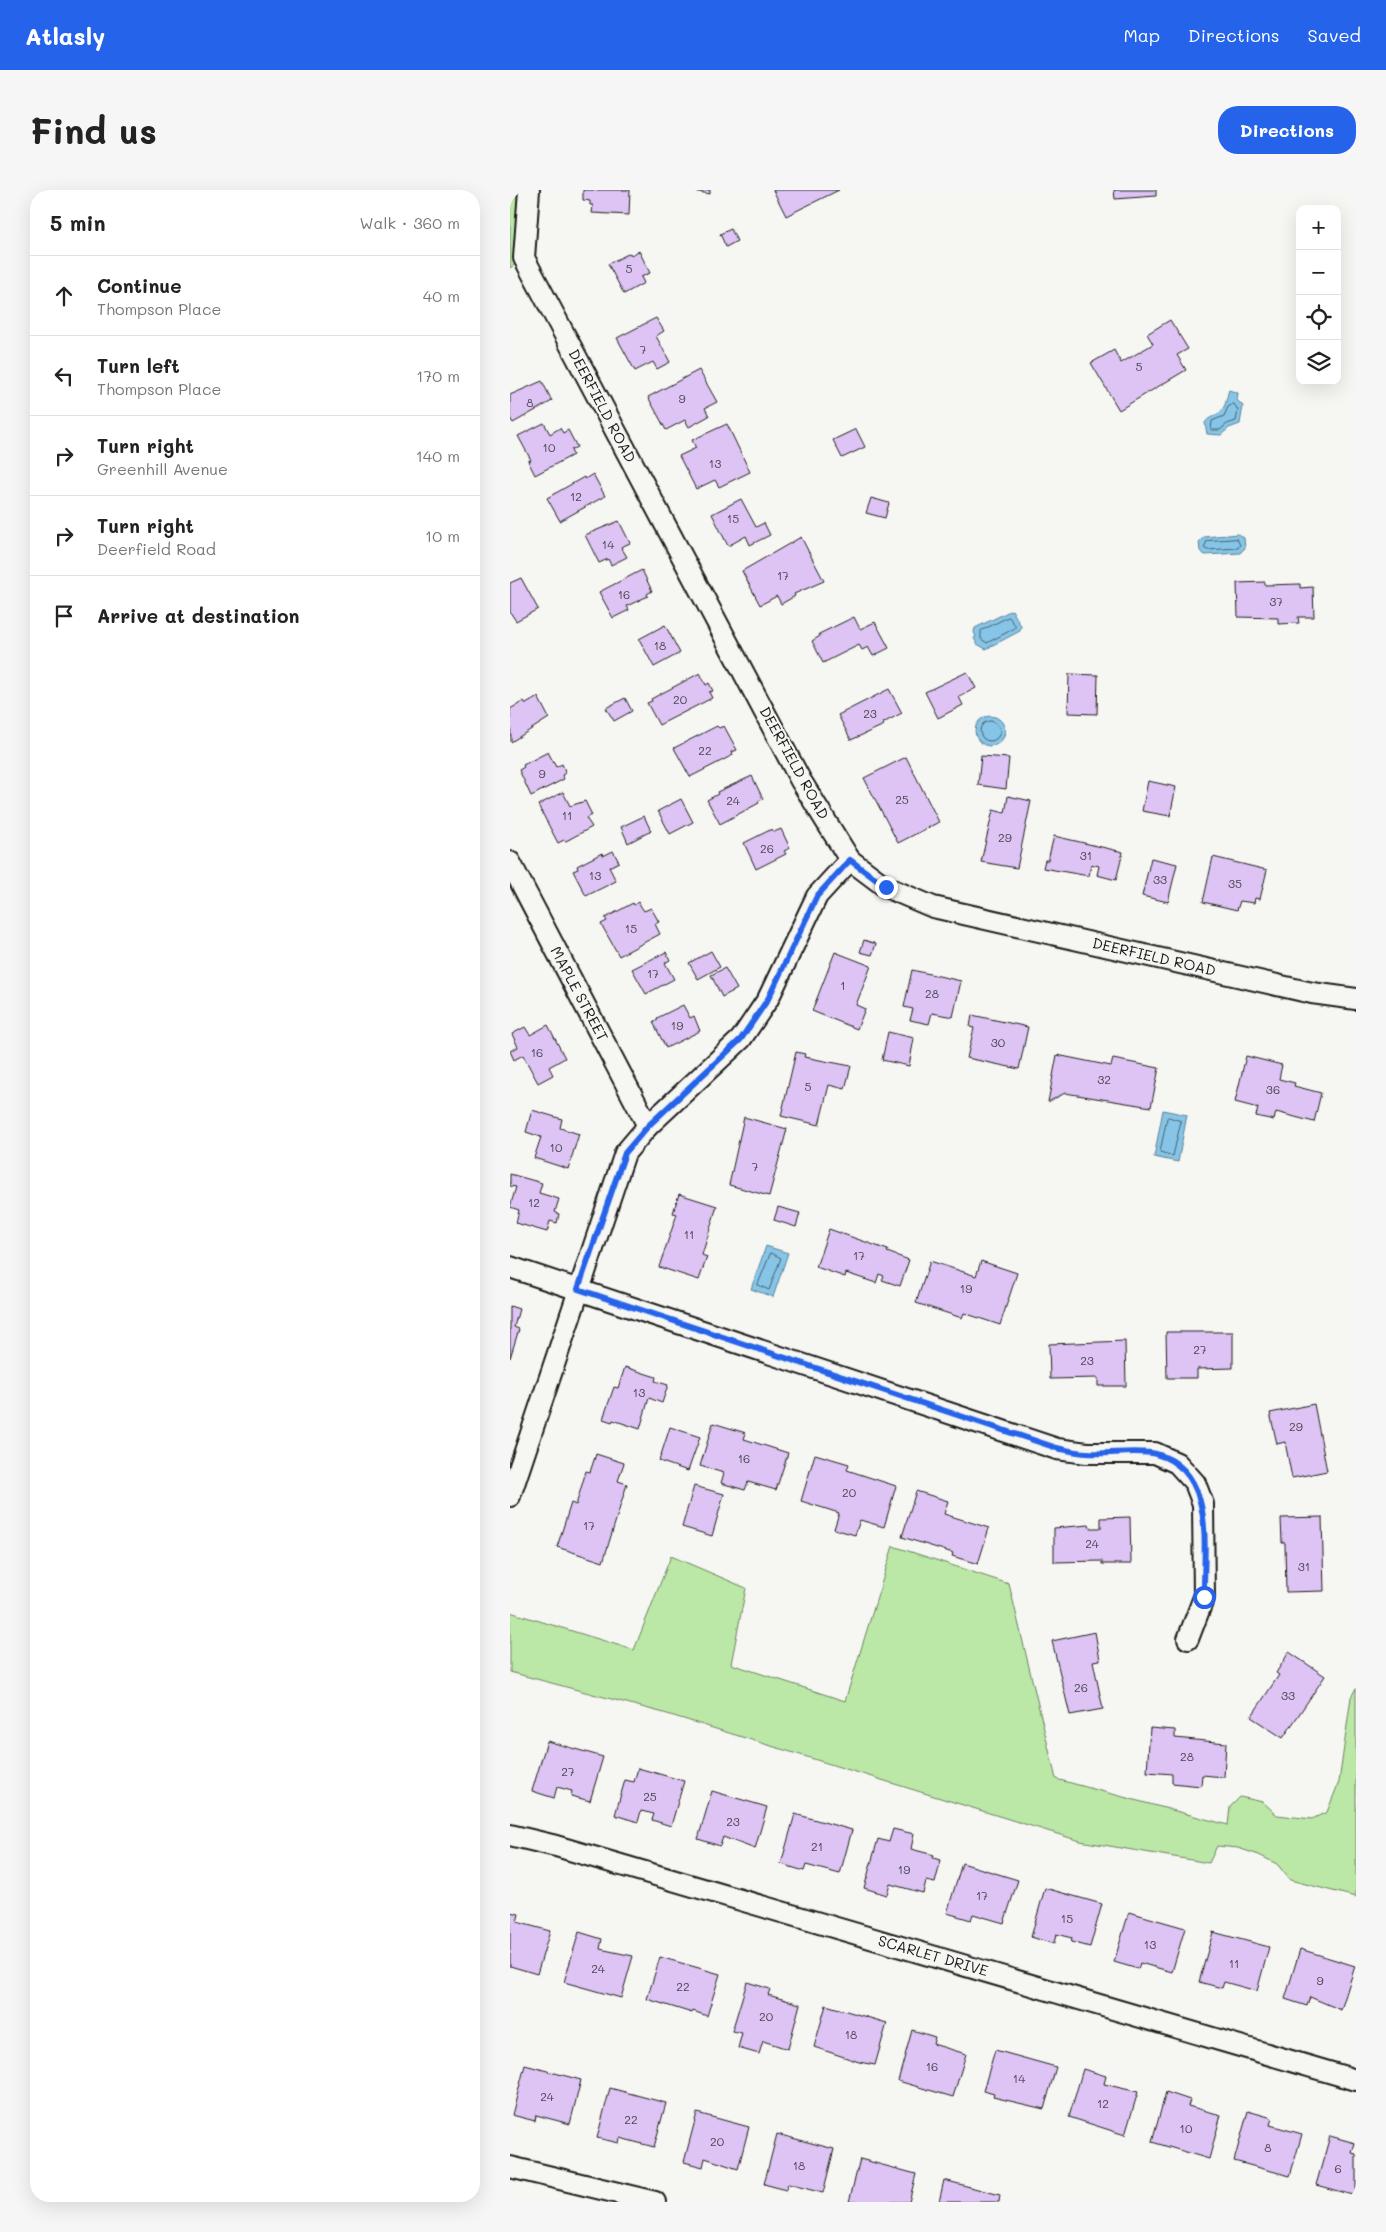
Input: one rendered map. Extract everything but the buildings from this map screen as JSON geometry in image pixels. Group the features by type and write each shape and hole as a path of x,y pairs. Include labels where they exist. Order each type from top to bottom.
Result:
{"street":[{"name":"DEERFIELD ROAD","path":"529,190 517,263 801,781 850,860 886,887 933,907 1312,993 1356,999"},
{"path":"510,1496 622,1160 648,1126 741,1039 768,999 817,896 850,860"},
{"name":"MAPLE STREET","path":"510,862 648,1126"},
{"path":"510,1267 1057,1448 1087,1453 1155,1453 1177,1463 1195,1483 1202,1504 1204,1597 1188,1639"},
{"name":"SCARLET DRIVE","path":"510,1835 556,1846 1356,2080"},
{"path":"510,2167 655,2202"}],"green space":[{"path":"510,190 529,190 524,258 510,268"},
{"path":"893,1546 1009,1584 1056,1779 1228,1825 1230,1807 1240,1797 1263,1802 1277,1815 1312,1819 1327,1812 1339,1782 1351,1697 1356,1688 1356,1897 1290,1880 1277,1864 1238,1848 1217,1846 1209,1863 1080,1841 664,1713 510,1672 510,1612 634,1650 671,1556 746,1588 731,1664 845,1701"}],"water":[{"path":"1229,390 1238,393 1237,400 1243,406 1240,424 1229,428 1221,435 1207,434 1205,423 1223,408"},
{"path":"1239,534 1244,538 1245,548 1240,553 1205,555 1200,551 1199,542 1204,537"},
{"path":"1012,610 1021,626 1020,631 986,649 977,644 974,638 976,637 975,628"},
{"path":"990,716 1001,720 1005,731 1001,742 990,746 979,742 975,731 979,720"},
{"path":"1163,1110 1187,1115 1178,1162 1154,1157"},
{"path":"766,1246 788,1253 773,1297 751,1289"}],"route":[{"path":"886,887 850,860 817,896 768,999 741,1039 648,1126 625,1153 578,1289 1057,1448 1087,1453 1155,1453 1177,1463 1195,1483 1202,1504 1204,1597"}]}
